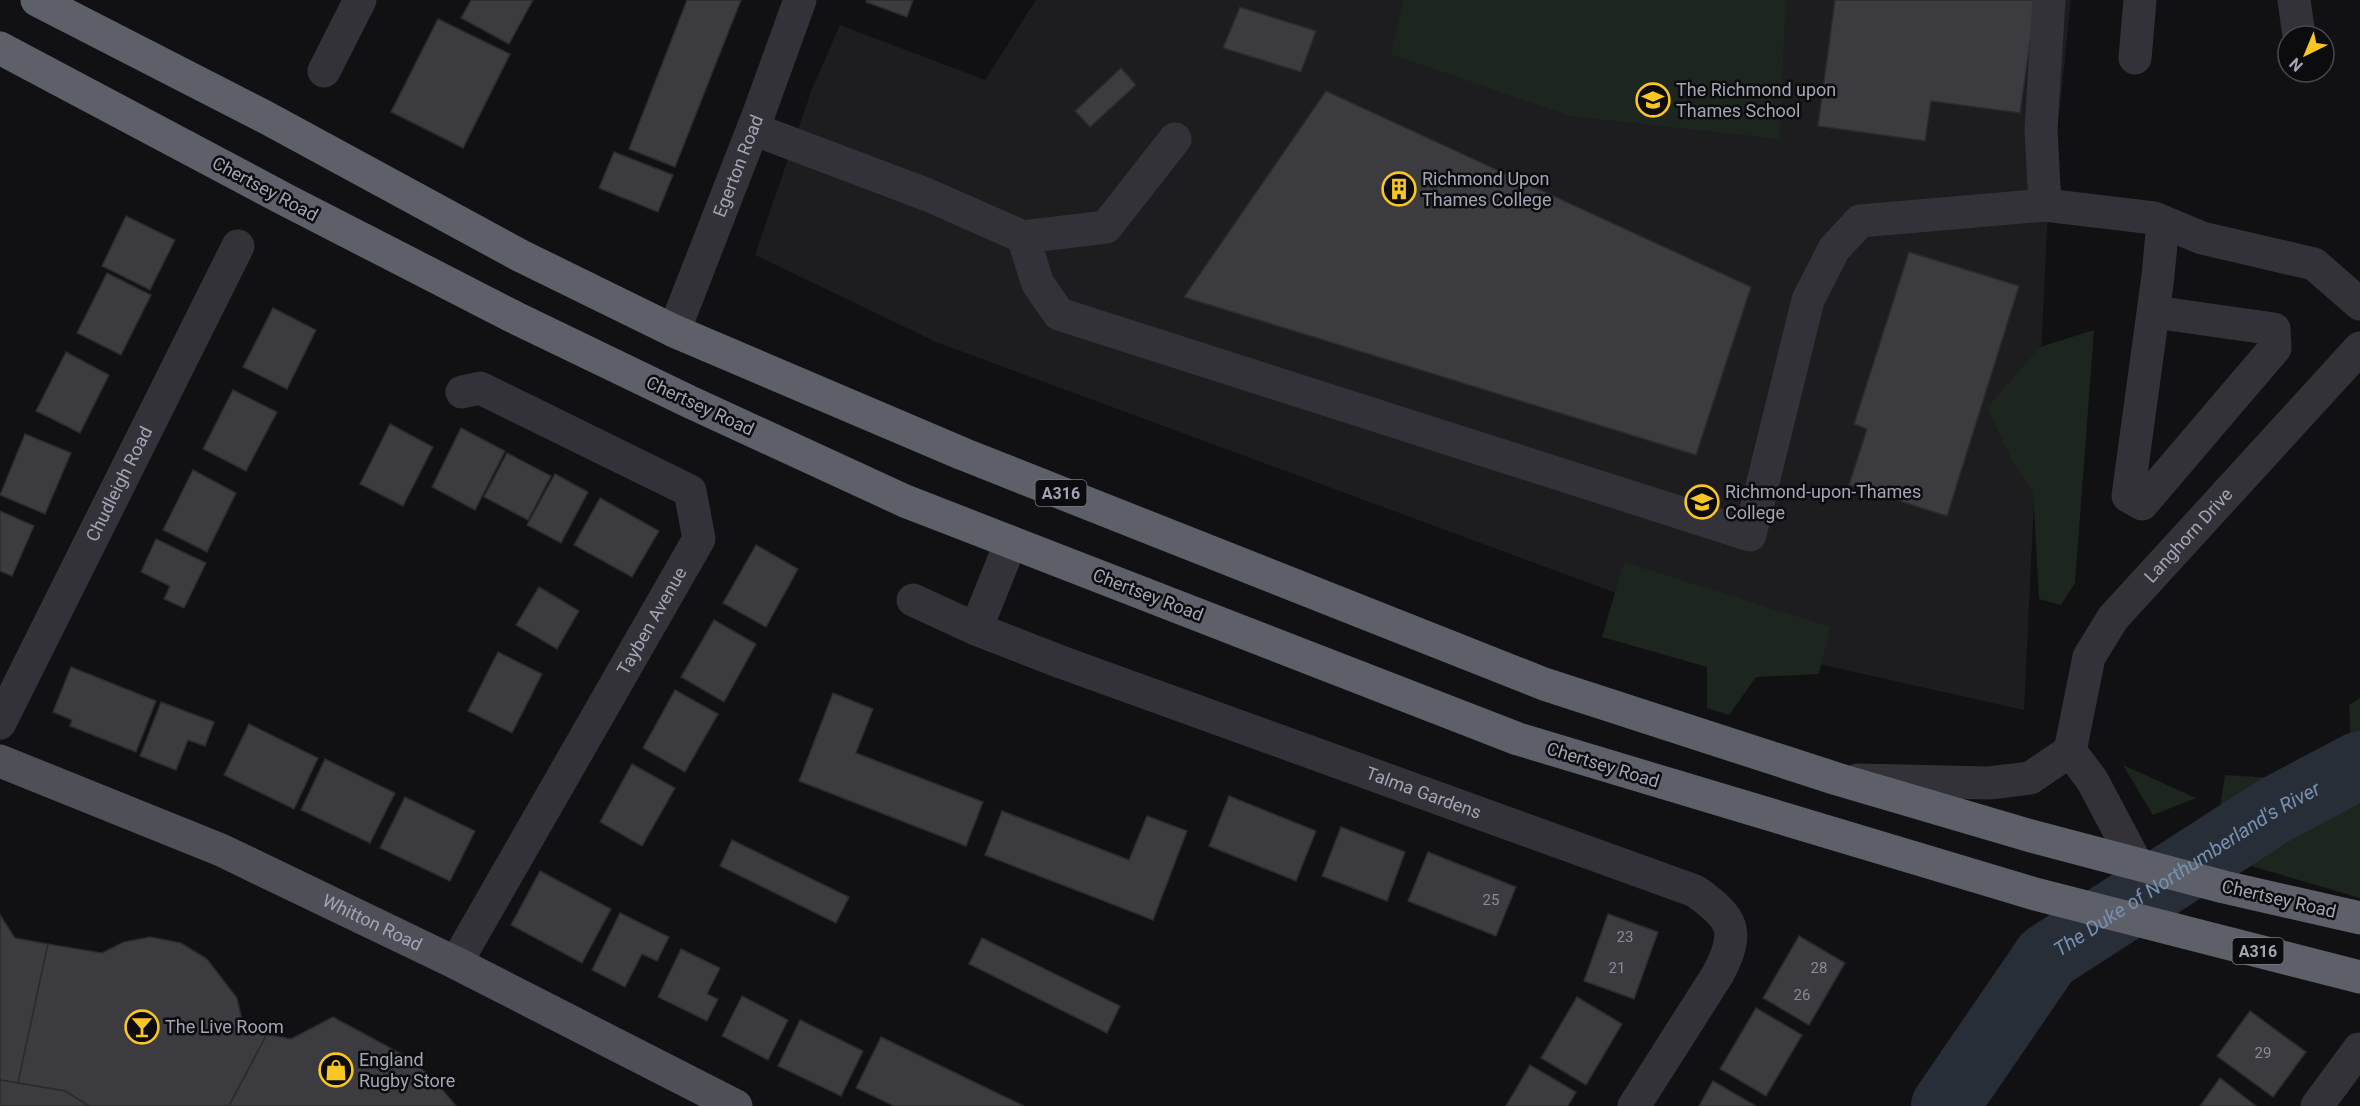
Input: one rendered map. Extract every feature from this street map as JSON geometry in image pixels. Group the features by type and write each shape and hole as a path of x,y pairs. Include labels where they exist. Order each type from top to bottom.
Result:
{"highway":[{"name":"Chertsey Road","path":"37,0 267,118 521,256 674,331 963,454 1544,684 1837,779 2031,836 2224,887 2360,918"},
{"name":"Chertsey Road","path":"0,48 295,205 514,317 690,402 905,501 1518,739 2035,894 2360,977"}],"main road":[{"name":"Whitton Road","path":"0,761 220,850 456,963 736,1106"}],"street":[{"path":"324,71 360,0"},
{"name":"Egerton Road","path":"674,331 756,121 800,0"},
{"path":"2045,205 2041,129 2049,0"},
{"path":"2135,58 2140,0"},
{"path":"2294,0 2297,24"},
{"path":"756,121 1023,237 1106,227 1175,139"},
{"path":"1023,237 1038,284 1059,314 1750,535 1808,300 1834,249 1860,221 2045,205 2154,218 2202,238 2314,264 2360,304"},
{"path":"2154,312 2274,329 2275,348 2142,504 2128,496 2154,312 2163,222"},
{"name":"Chudleigh Road","path":"0,723 238,246"},
{"name":"Langhorn Drive","path":"2070,751 2090,657 2113,618 2360,348"},
{"name":"Tayben Avenue","path":"456,963 699,538 690,491 480,388 462,392"},
{"path":"976,629 1011,542"},
{"name":"Talma Gardens","path":"913,600 976,629 1061,662 1695,891 1714,904 1731,925 1732,939 1728,956 1634,1106"},
{"path":"1837,779 1989,783 2031,778 2070,751 2092,780 2136,863"},
{"path":"2318,1106 2360,1049"}],"shaded area":[{"name":"Richmond-upon-Thames College","path":"1036,0 2071,0 2047,229 2024,710 1792,658 936,342 755,255 812,89 840,25 985,80"},
{"path":"1404,0 1786,0 1779,139 1570,116 1391,54"},
{"path":"2094,330 2075,583 2061,605 2039,599 2033,491 2014,464 1987,408 2040,347"},
{"path":"1624,562 1830,627 1819,674 1756,677 1729,715 1707,708 1707,667 1602,637"},
{"path":"2360,698 2360,898 2248,865 2217,826 2225,775 2286,779 2351,744 2349,705"},
{"path":"2123,765 2196,798 2153,815"}],"building":[{"path":"471,0 533,0 509,44 461,18"},
{"path":"687,0 741,0 675,167 629,149"},
{"path":"867,0 913,0 907,17 866,2"},
{"path":"1835,0 2036,0 2020,113 1931,101 1925,141 1818,126"},
{"path":"1240,7 1316,31 1301,72 1223,48"},
{"path":"438,19 510,54 463,148 391,112"},
{"path":"1121,68 1136,85 1090,127 1075,111"},
{"name":"Richmond Upon Thames College","path":"1326,91 1751,287 1696,455 1184,297"},
{"path":"614,152 673,175 658,212 599,188"},
{"path":"126,216 175,240 150,290 102,266"},
{"path":"1909,252 2019,286 1947,516 1849,485 1867,429 1854,424"},
{"path":"107,273 151,295 121,355 77,333"},
{"path":"273,308 316,330 287,389 243,367"},
{"path":"66,352 109,375 80,433 36,411"},
{"path":"233,390 277,412 246,471 203,449"},
{"path":"390,424 433,447 403,506 360,484"},
{"path":"461,428 505,451 475,510 432,487"},
{"path":"25,434 71,453 45,514 0,495"},
{"path":"507,453 551,476 528,520 484,497"},
{"path":"193,470 236,493 207,552 163,530"},
{"path":"555,474 588,492 561,543 527,525"},
{"path":"600,498 659,531 632,577 574,545"},
{"path":"0,511 34,526 12,576 0,571"},
{"path":"156,539 206,563 184,608 164,599 170,586 141,572"},
{"path":"756,545 798,569 766,627 723,603"},
{"path":"539,587 579,611 557,649 516,625"},
{"path":"714,620 756,644 724,702 681,677"},
{"path":"498,652 542,674 512,733 468,711"},
{"path":"71,667 156,701 136,752 70,726 72,720 53,712"},
{"path":"675,690 718,714 685,772 643,748"},
{"path":"833,693 873,709 856,753 983,802 966,846 799,781"},
{"path":"161,702 214,722 205,746 188,740 176,770 140,756"},
{"path":"249,724 318,758 294,809 224,775"},
{"path":"325,759 395,793 370,843 301,810"},
{"path":"632,764 675,788 642,846 600,822"},
{"path":"1229,796 1316,831 1296,881 1209,846"},
{"path":"405,797 475,831 450,881 380,848"},
{"path":"1002,811 1129,860 1147,816 1187,831 1153,920 985,855"},
{"path":"1341,827 1405,852 1387,901 1322,876"},
{"path":"732,840 849,897 836,923 720,866"},
{"path":"1428,852 1516,887 1496,936 1408,901"},
{"path":"540,871 611,909 582,963 511,925"},
{"path":"620,913 669,937 657,961 642,954 625,987 592,970"},
{"path":"1608,914 1658,932 1634,999 1584,981"},
{"path":"0,915 15,938 48,944 18,1083 0,1080"},
{"path":"1799,936 1845,963 1809,1025 1763,998"},
{"name":"The Live Room","path":"150,937 181,943 207,959 237,998 242,1020 267,1034 229,1106 89,1106 65,1091 18,1083 48,944 102,953 124,942"},
{"path":"982,938 1120,1006 1107,1033 969,964"},
{"path":"681,949 720,968 707,994 718,999 707,1021 658,997"},
{"path":"742,996 788,1020 768,1060 722,1036"},
{"path":"1577,997 1622,1024 1586,1085 1541,1058"},
{"path":"1756,1008 1802,1035 1766,1096 1720,1069"},
{"path":"2250,1011 2306,1052 2273,1097 2217,1056"},
{"name":"England Rugby Store","path":"333,1017 411,1059 436,1082 456,1106 229,1106 267,1034 291,1039"},
{"path":"800,1020 863,1051 841,1096 778,1066"},
{"path":"881,1037 1024,1106 894,1106 856,1088"},
{"path":"1530,1065 1576,1092 1568,1106 1506,1106"},
{"path":"2220,1078 2256,1106 2200,1106"},
{"path":"0,1080 65,1091 89,1106 0,1106"},
{"path":"1713,1081 1756,1106 1699,1106"}],"waterway":[{"name":"The Duke of Northumberland's River","path":"1945,1106 2047,957 2275,810 2360,765"}],"place":[{"name":"The Richmond upon Thames School","path":"1653,100"},
{"name":"Richmond Upon Thames College","path":"1399,189"},
{"name":"Richmond-upon-Thames College","path":"1702,502"},
{"name":"The Live Room","path":"142,1027"},
{"name":"England Rugby Store","path":"336,1070"}]}
